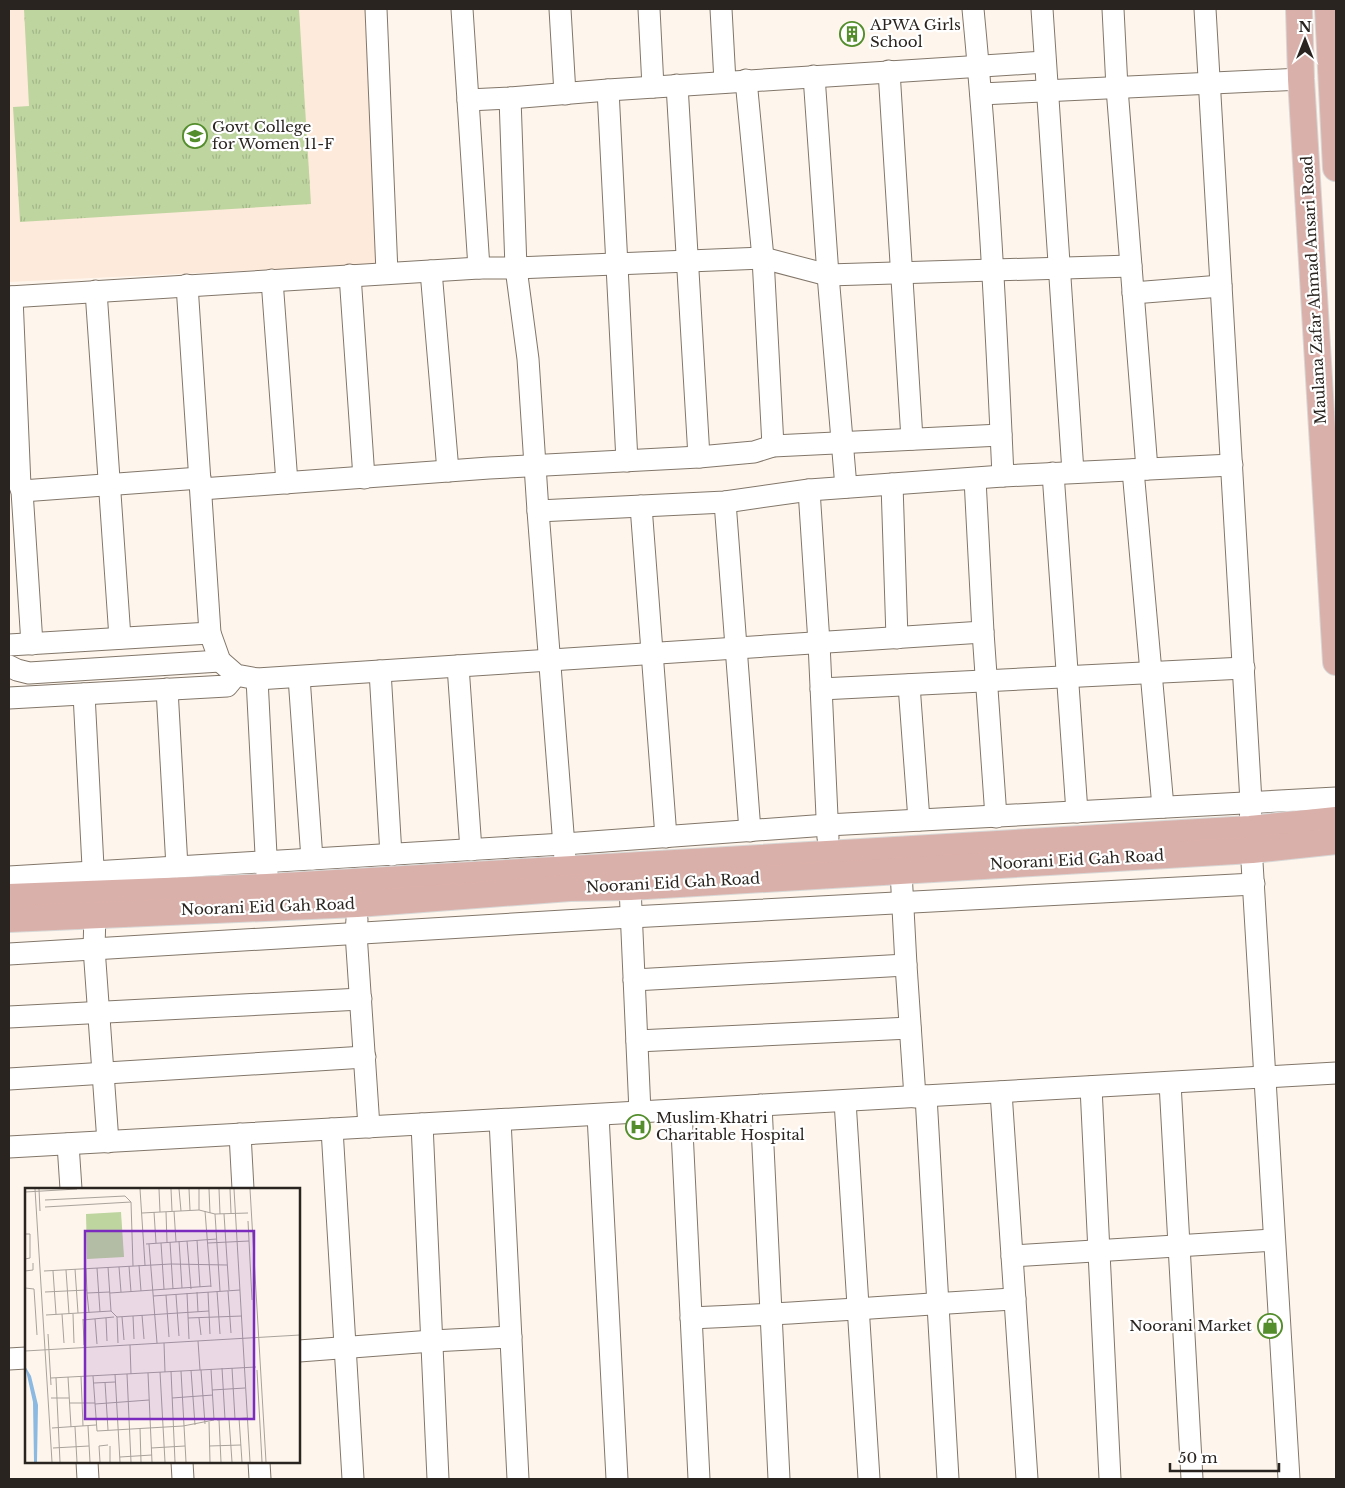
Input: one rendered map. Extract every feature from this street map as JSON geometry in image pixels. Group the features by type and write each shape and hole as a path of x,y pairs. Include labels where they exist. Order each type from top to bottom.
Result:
{"main road":[{"name":"Maulana Zafar Ahmad Ansari Road","path":"1299,9 1301,79 1336,662"},
{"name":"Maulana Zafar Ahmad Ansari Road","path":"1328,9 1336,168"},
{"name":"Noorani Eid Gah Road","path":"9,897 95,893 267,875 568,879 630,887 901,871 1251,840 1336,820"},
{"name":"Noorani Eid Gah Road","path":"9,919 95,893 357,904 568,879 828,854 1251,840 1336,841"}],"street":[{"path":"376,9 387,273"},
{"path":"462,9 479,268"},
{"path":"560,9 566,94"},
{"path":"649,9 653,87"},
{"path":"721,9 725,82"},
{"path":"973,9 982,94 1003,476"},
{"path":"1042,9 1059,268 1067,677 1077,812"},
{"path":"1113,9 1117,88 1133,293 1151,673 1163,807"},
{"path":"1205,9 1252,802 1251,840 1274,1240 1285,1479"},
{"path":"468,100 746,80 1045,62"},
{"path":"889,71 912,439"},
{"path":"814,76 846,487"},
{"path":"982,94 1301,79"},
{"path":"746,80 763,258 773,446"},
{"path":"677,85 699,457"},
{"path":"608,90 627,461"},
{"path":"510,98 516,268 528,359 538,511 568,879"},
{"path":"32,644 22,491 14,462 10,297 350,275 688,260 763,258 828,275 1131,266"},
{"path":"431,271 448,472"},
{"path":"350,275 364,478"},
{"path":"272,280 287,483"},
{"path":"187,285 210,633 220,661 236,675 257,679 299,677 984,632"},
{"path":"1133,293 1221,286"},
{"path":"96,291 120,638"},
{"path":"22,491 109,485 287,483 699,457 754,452 773,446 1001,435"},
{"path":"538,511 725,502 809,490 1003,476 1232,465"},
{"path":"975,479 996,817"},
{"path":"892,484 898,638"},
{"path":"809,490 819,643 828,854"},
{"path":"725,502 750,831"},
{"path":"641,506 666,837"},
{"path":"9,645 210,633"},
{"path":"9,666 29,673 220,661"},
{"path":"458,666 472,850"},
{"path":"821,689 1244,668"},
{"path":"380,671 391,855"},
{"path":"9,698 227,686 236,675"},
{"path":"299,677 312,859"},
{"path":"257,679 267,875"},
{"path":"909,685 919,820"},
{"path":"166,690 177,867"},
{"path":"84,694 95,893 94,948 108,1142"},
{"path":"9,877 95,893 177,867 267,875 312,859 564,844 828,825 1336,798"},
{"path":"901,871 910,1028 920,1097 938,1303 948,1479"},
{"path":"9,954 356,932 1254,884"},
{"path":"630,887 640,1112"},
{"path":"357,904 356,932 369,1127"},
{"path":"634,980 906,965"},
{"path":"9,1017 361,999"},
{"path":"636,1041 910,1028"},
{"path":"9,1079 365,1057"},
{"path":"9,1147 1336,1073"},
{"path":"1170,1083 1192,1479"},
{"path":"1091,1087 1110,1479"},
{"path":"1001,1092 1027,1479"},
{"path":"845,1101 868,1479"},
{"path":"761,1105 779,1479"},
{"path":"681,1110 699,1479"},
{"path":"598,1114 617,1479"},
{"path":"500,1120 518,1479"},
{"path":"422,1124 438,1479"},
{"path":"332,1129 353,1479"},
{"path":"240,1134 243,1188"},
{"path":"68,1144 71,1188"},
{"path":"1012,1256 1274,1240"},
{"path":"691,1318 771,1315 1015,1299"},
{"path":"300,1351 511,1337"},
{"path":"9,1359 25,1358"},
{"path":"87,1463 88,1479"},
{"path":"182,1463 183,1479"},
{"path":"259,1463 260,1479"}],"shaded area":[{"name":"Govt College for Women 11-F","path":"9,9 375,9 386,264 9,282"}],"green space":[{"path":"24,9 299,9 311,204 20,222 13,107 29,106"}],"place":[{"name":"APWA Girls School","path":"852,34"},
{"name":"Govt College for Women 11-F","path":"195,136"},
{"name":"Muslim Khatri Charitable Hospital","path":"638,1127"},
{"name":"Noorani Market","path":"1270,1326"}]}
